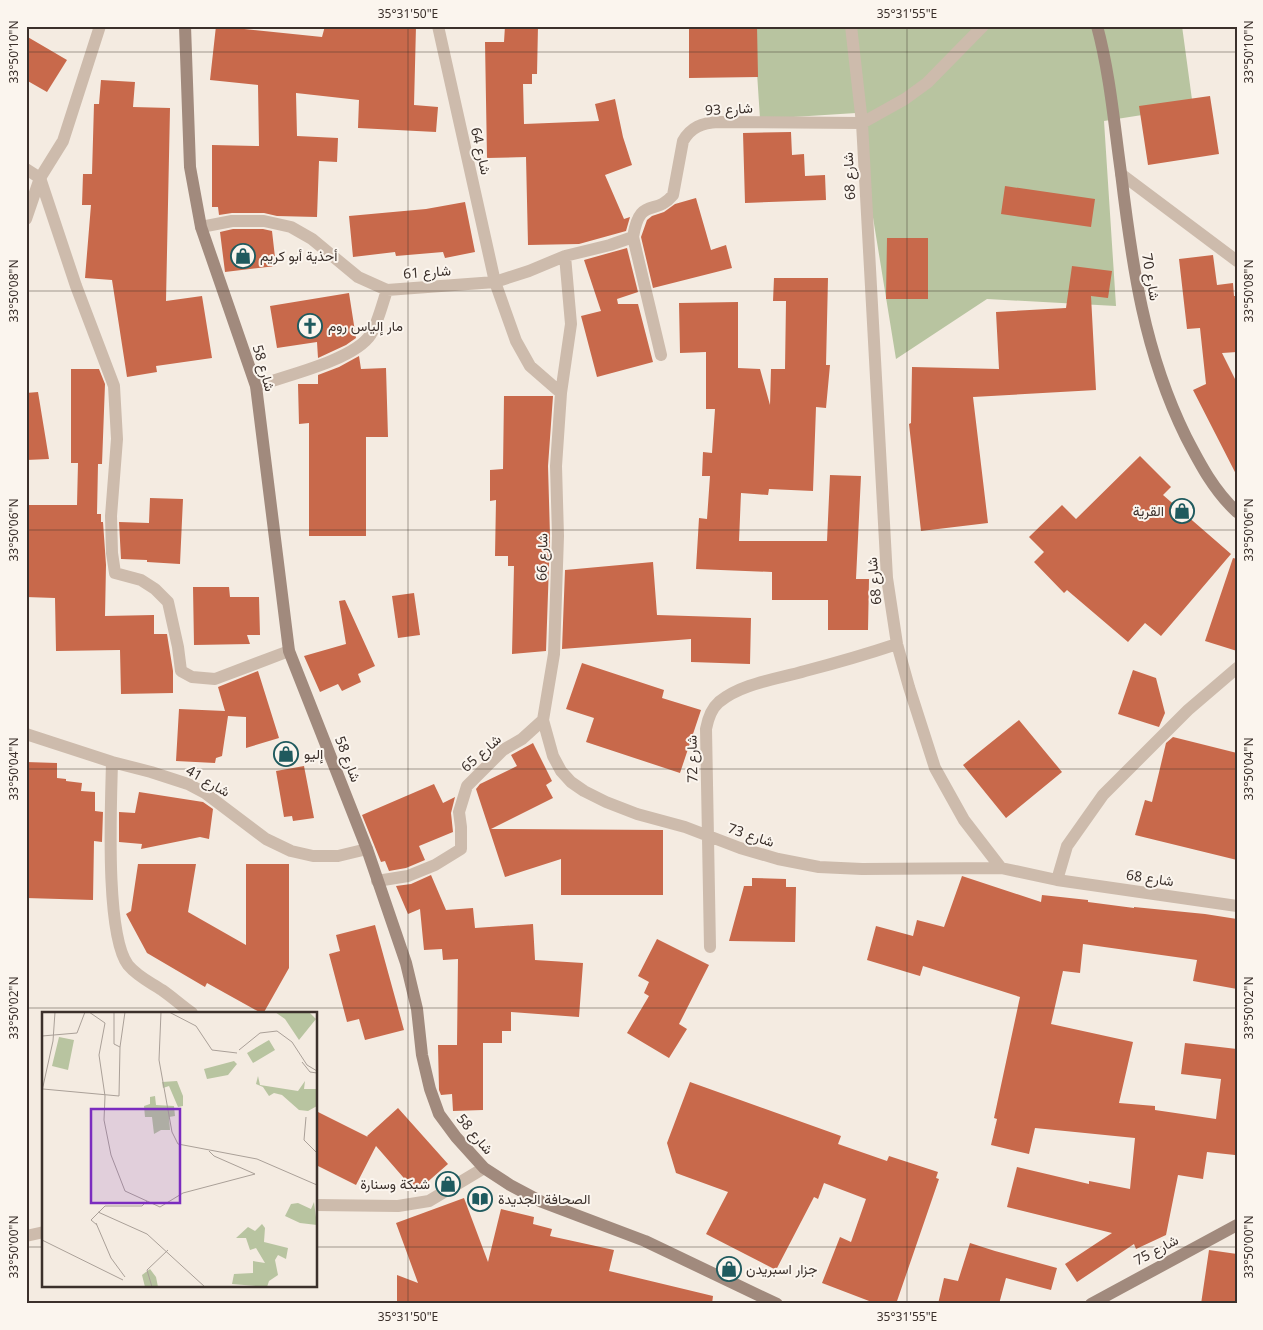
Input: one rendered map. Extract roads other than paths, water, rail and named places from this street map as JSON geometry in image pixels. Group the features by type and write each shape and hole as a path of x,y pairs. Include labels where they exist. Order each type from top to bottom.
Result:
{"street":[{"path":"26,219 40,178 63,140 100,26"},
{"name":"شارع 58","path":"185,26 190,167 201,227 256,386 289,651 367,849 406,962 417,1008 422,1055 430,1089 439,1114 456,1137 484,1168 510,1185 542,1202 645,1241 777,1304"},
{"name":"شارع 64","path":"438,26 495,282"},
{"name":"شارع 68","path":"851,26 862,123 887,578 897,644 936,768 964,820 1001,868 1057,880 1237,906"},
{"name":"شارع 93","path":"633,237 639,215 644,210 669,200 673,195 683,140 695,127 712,123 862,123 905,99 927,83 983,26"},
{"name":"شارع 70","path":"1097,26 1104,50 1134,273 1144,325 1162,381 1181,427 1202,468 1228,504 1237,512"},
{"path":"26,169 40,178 76,286 114,386 117,439 111,516 112,554 115,573 141,580 155,589 168,602 181,671 192,677 215,679 289,651"},
{"path":"1121,174 1237,261"},
{"path":"201,227 232,221 264,220 292,227 312,239 358,277 387,290"},
{"path":"561,393 530,366 516,341 495,282 529,271 565,256 610,245 633,237 661,355"},
{"name":"شارع 66","path":"544,720 554,654 558,536 556,466 561,393 572,324 565,256"},
{"name":"شارع 61","path":"256,386 341,357 359,346 372,334 387,290 495,282"},
{"name":"شارع 72","path":"710,947 706,728 709,715 718,703 730,694 747,687 840,662 897,644"},
{"path":"1057,880 1067,846 1104,795 1188,710 1237,668"},
{"name":"شارع 73","path":"544,720 553,756 561,771 578,786 606,802 637,814 684,827 740,848 778,859 819,867 862,869 1001,868"},
{"name":"شارع 65","path":"377,881 408,876 435,865 460,848 461,827 459,812 467,786 502,750 522,739 544,720"},
{"name":"شارع 41","path":"26,734 188,784 205,794 266,839 292,851 313,856 338,856 367,849"},
{"path":"112,762 110,840 118,942 127,964 140,978 161,989 191,1012"},
{"path":"318,1205 398,1206 429,1201 484,1168"},
{"name":"شارع 75","path":"1091,1304 1237,1225"},
{"path":"26,1236 42,1232"}],"place":[{"name":"أحذية أبو كريم","path":"243,256"},
{"name":"مار إلياس روم","path":"310,326"},
{"name":"القرية","path":"1182,511"},
{"name":"إليو","path":"286,754"},
{"name":"شبكة وسنارة","path":"448,1184"},
{"name":"الصحافة الجديدة","path":"480,1199"},
{"name":"جزار اسبريدن","path":"729,1269"}]}
